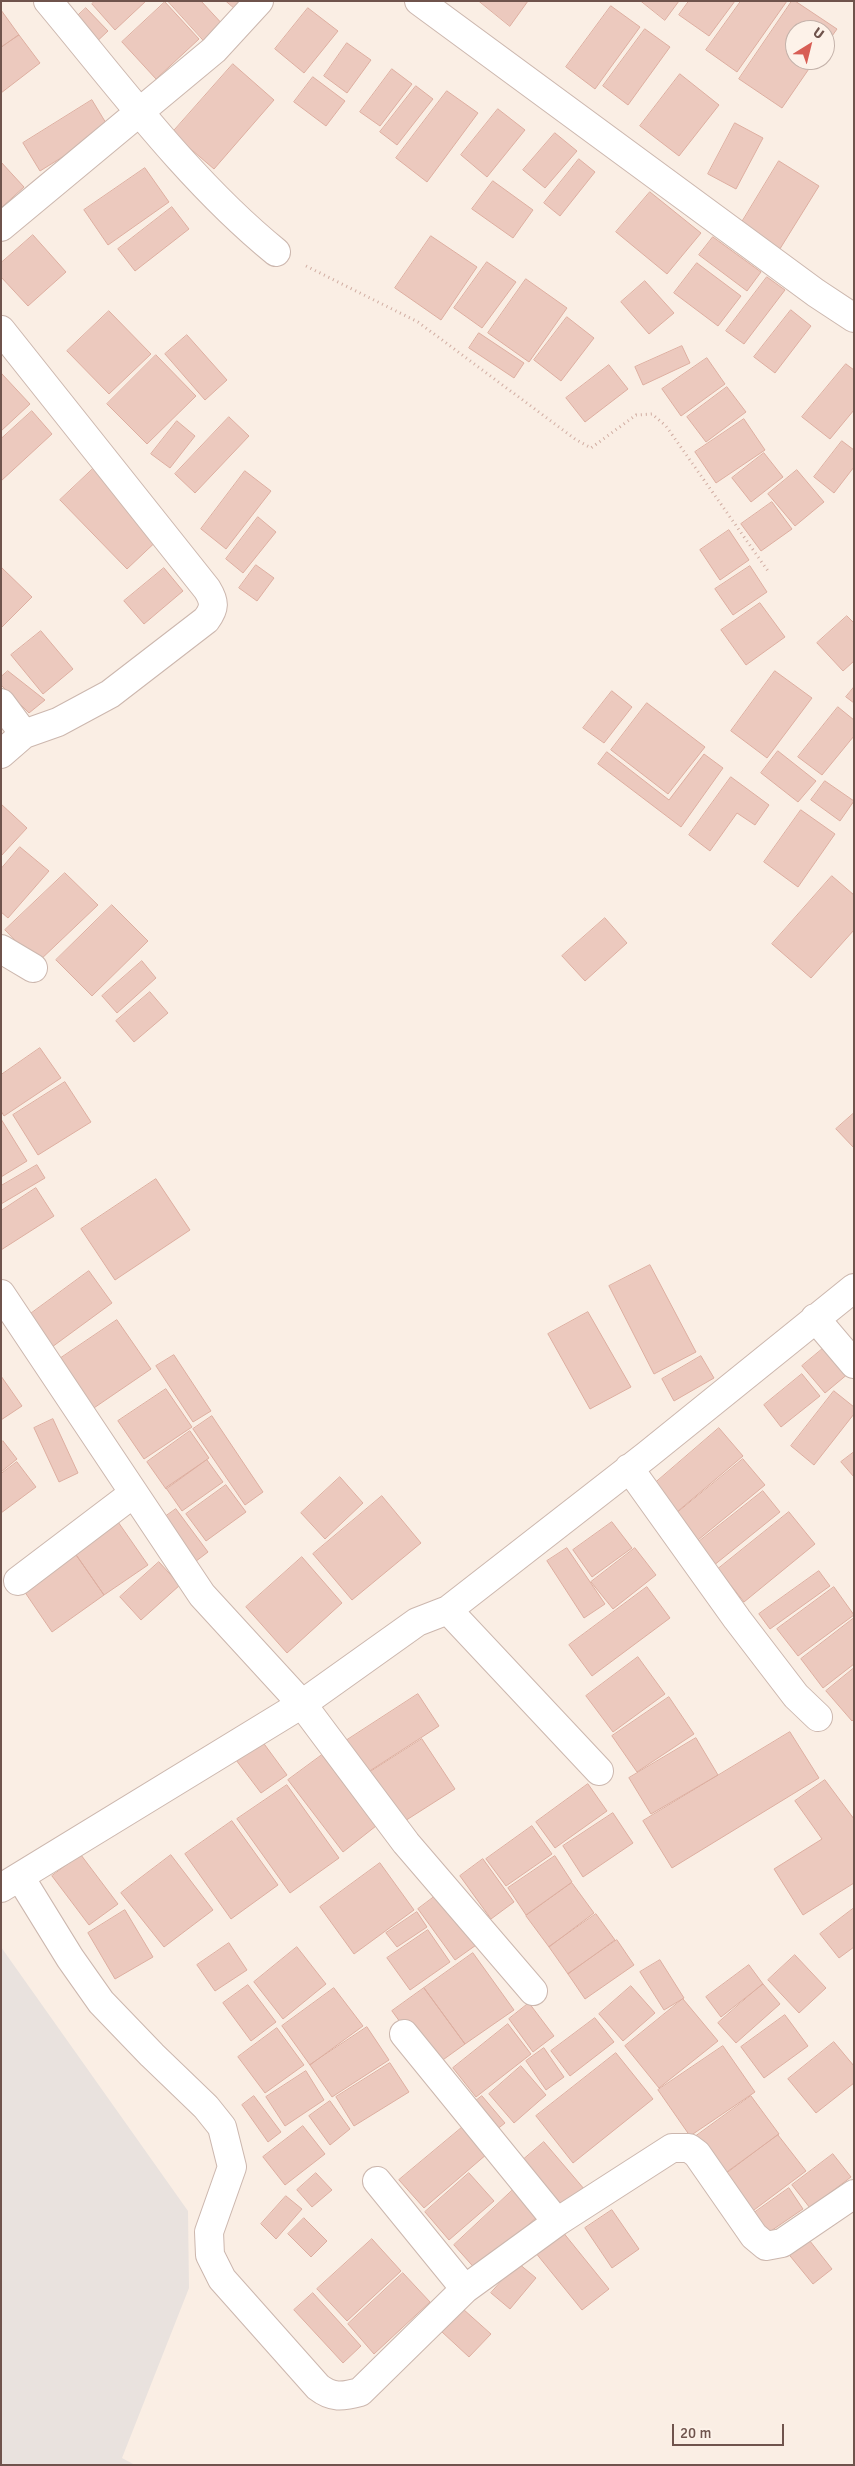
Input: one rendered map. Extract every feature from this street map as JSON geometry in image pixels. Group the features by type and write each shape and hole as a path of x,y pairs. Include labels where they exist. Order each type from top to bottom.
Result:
{"street":[{"path":"48,1 210,191 243,225 276,252"},
{"path":"1,227 214,50 259,1"},
{"path":"420,1 816,293 854,318"},
{"path":"1,330 208,588 214,601 214,610 206,620 110,694 58,722 24,734 1,754"},
{"path":"1,703 24,734"},
{"path":"1,949 34,968"},
{"path":"854,1288 448,1610 416,1622 302,1704 11,1883 70,1958 101,2002 206,2107 222,2127 232,2167 209,2232 210,2255 222,2279 318,2387 329,2396 343,2396 360,2392 465,2289 557,2222 672,2148 681,2146 697,2154 754,2236 766,2246 782,2243 854,2194"},
{"path":"1,1294 202,1595 302,1704 406,1843 533,1991"},
{"path":"815,1318 854,1364"},
{"path":"629,1468 748,1634 796,1696 818,1717"},
{"path":"18,1581 134,1493"},
{"path":"448,1610 599,1771"},
{"path":"404,2034 557,2222"},
{"path":"377,2180 465,2289"}],"path":[{"path":"276,252 418,322 575,439 591,448 636,415 652,414 666,426 768,572"}],"shaded area":[{"path":"1,1947 188,2211 189,2288 122,2458 135,2465 1,2465"}],"building":[{"path":"95,1 146,1 115,30 92,4"},
{"path":"168,1 201,1 225,27 207,44"},
{"path":"226,1 245,1 238,11"},
{"path":"479,1 528,1 510,26"},
{"path":"641,1 679,1 665,20"},
{"path":"689,1 735,1 709,36 679,15"},
{"path":"741,1 787,1 737,72 706,50"},
{"path":"792,1 795,1 824,20 785,20 785,70 808,70 782,108 739,79"},
{"path":"165,2 199,39 156,79 122,42"},
{"path":"611,6 640,27 595,89 566,67"},
{"path":"86,8 108,31 92,46 70,23"},
{"path":"308,8 338,31 304,73 275,49"},
{"path":"1,10 19,35 1,47"},
{"path":"645,29 670,47 628,105 603,86"},
{"path":"19,35 40,63 1,93 1,48"},
{"path":"347,43 371,60 347,93 324,76"},
{"path":"233,64 274,100 214,169 172,133"},
{"path":"392,69 412,84 380,126 360,112"},
{"path":"680,74 719,105 679,156 640,126"},
{"path":"313,77 345,101 326,126 294,102"},
{"path":"416,86 433,99 397,145 380,132"},
{"path":"447,91 478,113 427,182 396,158"},
{"path":"92,100 109,128 40,171 23,143"},
{"path":"498,109 525,130 487,177 461,155"},
{"path":"735,123 763,138 736,189 708,174"},
{"path":"555,133 577,151 545,188 523,170"},
{"path":"579,159 595,172 560,216 544,203"},
{"path":"779,161 819,186 778,252 739,227"},
{"path":"1,162 24,187 1,208"},
{"path":"145,168 169,202 108,245 84,210"},
{"path":"493,181 533,210 513,238 472,209"},
{"path":"650,192 701,233 667,274 616,232"},
{"path":"172,207 189,229 135,271 118,249"},
{"path":"33,235 66,272 28,306 1,277 1,263"},
{"path":"431,236 477,267 441,320 395,288"},
{"path":"713,237 761,272 747,291 699,255"},
{"path":"487,262 516,282 482,328 454,308"},
{"path":"697,263 741,296 718,326 674,293"},
{"path":"767,277 785,290 744,344 726,331"},
{"path":"526,279 567,308 529,362 488,333"},
{"path":"645,281 674,313 649,334 621,302"},
{"path":"791,310 811,326 775,373 754,357"},
{"path":"109,311 151,354 109,394 67,351"},
{"path":"567,317 594,338 561,381 534,360"},
{"path":"479,333 524,363 514,378 469,348"},
{"path":"187,335 227,380 205,400 165,354"},
{"path":"682,346 690,363 643,385 635,367"},
{"path":"156,355 196,396 147,444 107,404"},
{"path":"707,358 725,384 681,416 662,389"},
{"path":"846,364 854,370 854,410 830,439 802,417"},
{"path":"609,365 628,389 585,422 566,398"},
{"path":"1,375 30,404 1,431"},
{"path":"727,387 746,412 706,442 687,417"},
{"path":"32,411 52,434 1,481 1,439"},
{"path":"229,417 249,436 195,493 175,474"},
{"path":"744,419 765,450 716,483 695,452"},
{"path":"177,421 195,436 170,468 151,454"},
{"path":"842,441 854,450 854,467 834,493 814,477"},
{"path":"764,453 783,477 751,502 732,478"},
{"path":"96,466 163,535 127,569 60,500"},
{"path":"797,470 824,502 795,526 768,494"},
{"path":"245,471 271,491 226,549 201,529"},
{"path":"772,502 792,529 761,551 741,524"},
{"path":"258,517 276,532 243,573 226,559"},
{"path":"729,530 749,560 720,580 700,550"},
{"path":"256,565 274,578 257,601 239,588"},
{"path":"750,566 767,592 733,615 715,589"},
{"path":"164,568 183,591 144,624 124,601"},
{"path":"1,569 32,597 1,628"},
{"path":"760,603 785,637 746,665 721,630"},
{"path":"847,616 854,623 854,661 843,671 817,643"},
{"path":"41,631 73,669 43,694 11,655"},
{"path":"8,671 45,700 29,713 1,685 1,677"},
{"path":"775,671 812,698 767,758 731,731"},
{"path":"854,687 854,703 846,697"},
{"path":"612,691 632,707 604,743 583,728"},
{"path":"647,703 705,747 668,794 611,750"},
{"path":"838,707 854,720 854,736 822,775 798,757"},
{"path":"778,751 816,781 798,802 761,773"},
{"path":"607,752 669,800 704,754 723,768 681,827 598,764"},
{"path":"731,777 769,805 755,825 737,813 710,851 689,835"},
{"path":"825,781 854,801 840,821 811,800"},
{"path":"1,804 27,828 1,856"},
{"path":"801,810 835,834 798,887 764,862"},
{"path":"20,847 49,871 8,918 1,912 1,869"},
{"path":"65,873 98,905 37,963 5,930"},
{"path":"832,876 854,895 854,930 811,978 772,944"},
{"path":"112,905 148,941 92,996 56,960"},
{"path":"605,918 627,943 585,981 562,956"},
{"path":"142,961 156,978 117,1013 102,996"},
{"path":"150,992 168,1013 134,1042 116,1021"},
{"path":"40,1048 61,1078 4,1116 1,1111 1,1075"},
{"path":"65,1082 91,1122 38,1155 13,1115"},
{"path":"854,1113 854,1148 836,1129"},
{"path":"1,1119 27,1161 1,1177"},
{"path":"37,1165 45,1178 1,1204 1,1186"},
{"path":"156,1179 190,1230 115,1280 81,1229"},
{"path":"36,1188 54,1216 1,1250 1,1211"},
{"path":"650,1265 696,1352 654,1374 609,1286"},
{"path":"89,1271 112,1303 52,1347 29,1315"},
{"path":"588,1312 631,1387 590,1409 548,1334"},
{"path":"117,1320 151,1369 88,1412 55,1362"},
{"path":"826,1346 849,1373 825,1393 802,1366"},
{"path":"174,1355 211,1411 193,1422 156,1366"},
{"path":"701,1356 714,1378 674,1401 662,1379"},
{"path":"802,1374 820,1396 781,1427 764,1405"},
{"path":"1,1376 22,1406 1,1420"},
{"path":"166,1389 192,1427 144,1459 118,1421"},
{"path":"834,1391 854,1407 854,1414 814,1465 791,1446"},
{"path":"212,1416 263,1492 245,1505 193,1429"},
{"path":"53,1419 78,1473 59,1482 34,1428"},
{"path":"719,1428 743,1456 677,1512 654,1484"},
{"path":"190,1431 209,1458 166,1489 147,1462"},
{"path":"3,1441 17,1459 1,1472 1,1443"},
{"path":"854,1452 854,1477 841,1462"},
{"path":"743,1459 765,1485 698,1540 676,1514"},
{"path":"207,1460 223,1482 182,1511 166,1488"},
{"path":"17,1462 36,1487 1,1513 1,1474"},
{"path":"340,1477 363,1503 325,1539 301,1513"},
{"path":"226,1485 246,1512 206,1541 186,1514"},
{"path":"763,1491 780,1512 713,1566 696,1544"},
{"path":"382,1496 421,1543 352,1600 313,1554"},
{"path":"176,1509 208,1552 187,1568 155,1524"},
{"path":"789,1512 815,1544 744,1602 718,1569"},
{"path":"116,1519 148,1565 104,1595 72,1549"},
{"path":"612,1522 632,1548 592,1577 573,1550"},
{"path":"567,1548 605,1604 584,1618 547,1561"},
{"path":"635,1548 656,1575 613,1609 591,1582"},
{"path":"72,1549 104,1595 52,1632 20,1585"},
{"path":"302,1557 342,1603 287,1653 246,1607"},
{"path":"159,1562 180,1585 141,1620 120,1597"},
{"path":"819,1571 830,1586 770,1629 759,1614"},
{"path":"647,1587 670,1618 592,1676 569,1645"},
{"path":"834,1587 854,1615 798,1656 777,1629"},
{"path":"854,1618 854,1664 823,1688 801,1659"},
{"path":"638,1657 665,1694 613,1732 586,1696"},
{"path":"854,1668 854,1719 852,1721 826,1691"},
{"path":"418,1694 439,1726 362,1776 341,1744"},
{"path":"669,1697 694,1734 637,1772 612,1736"},
{"path":"790,1732 819,1778 672,1868 643,1821"},
{"path":"696,1738 718,1775 651,1814 629,1778"},
{"path":"422,1739 455,1789 397,1826 364,1776"},
{"path":"262,1741 287,1775 261,1793 236,1760"},
{"path":"322,1755 376,1826 343,1852 288,1780"},
{"path":"825,1780 854,1819 854,1883 803,1915 774,1869 822,1839 795,1801"},
{"path":"588,1784 607,1811 555,1848 536,1822"},
{"path":"287,1785 339,1858 290,1893 237,1819"},
{"path":"613,1813 633,1843 583,1877 563,1846"},
{"path":"232,1821 278,1885 231,1919 185,1854"},
{"path":"532,1826 552,1854 506,1886 486,1859"},
{"path":"81,1855 118,1904 89,1925 52,1876"},
{"path":"171,1855 213,1910 164,1947 121,1893"},
{"path":"555,1856 572,1882 526,1915 508,1888"},
{"path":"483,1859 514,1902 491,1919 460,1876"},
{"path":"380,1863 414,1910 354,1954 320,1907"},
{"path":"572,1883 594,1913 549,1947 526,1916"},
{"path":"442,1891 479,1943 455,1960 418,1909"},
{"path":"854,1908 854,1947 839,1958 820,1934"},
{"path":"125,1910 153,1957 115,1979 88,1933"},
{"path":"417,1912 427,1927 397,1947 386,1933"},
{"path":"596,1914 615,1940 568,1974 549,1947"},
{"path":"428,1930 450,1962 410,1990 387,1958"},
{"path":"617,1940 634,1965 585,1999 568,1974"},
{"path":"229,1943 247,1970 215,1991 197,1965"},
{"path":"297,1947 326,1984 283,2019 254,1982"},
{"path":"473,1953 514,2010 465,2044 424,1988"},
{"path":"795,1955 826,1988 799,2013 768,1980"},
{"path":"660,1960 684,1998 664,2010 640,1972"},
{"path":"749,1965 763,1984 721,2017 706,1997"},
{"path":"763,1984 780,2004 736,2043 718,2023"},
{"path":"248,1985 276,2022 251,2041 223,2003"},
{"path":"631,1986 655,2013 623,2041 599,2014"},
{"path":"334,1988 363,2026 310,2065 282,2026"},
{"path":"424,1988 465,2044 433,2067 392,2011"},
{"path":"683,1999 718,2041 659,2088 625,2046"},
{"path":"529,2003 554,2036 533,2052 509,2019"},
{"path":"785,2015 808,2046 764,2078 741,2047"},
{"path":"595,2018 614,2042 570,2076 551,2051"},
{"path":"508,2024 531,2054 476,2097 453,2068"},
{"path":"367,2027 389,2060 332,2097 310,2065"},
{"path":"277,2028 304,2065 265,2093 238,2057"},
{"path":"834,2042 854,2066 854,2083 816,2113 788,2079"},
{"path":"723,2046 755,2092 690,2136 658,2090"},
{"path":"544,2048 564,2077 546,2090 526,2061"},
{"path":"616,2053 653,2099 573,2163 536,2116"},
{"path":"390,2063 409,2092 354,2126 336,2097"},
{"path":"521,2066 546,2095 514,2123 489,2094"},
{"path":"306,2071 324,2100 285,2126 266,2097"},
{"path":"254,2096 281,2132 268,2142 242,2105"},
{"path":"482,2096 505,2123 491,2134 468,2107"},
{"path":"751,2096 779,2134 720,2177 692,2139"},
{"path":"330,2101 350,2129 330,2145 309,2116"},
{"path":"471,2120 494,2148 424,2208 399,2180"},
{"path":"303,2126 325,2154 285,2185 263,2157"},
{"path":"778,2135 806,2171 746,2216 718,2180"},
{"path":"544,2142 585,2190 557,2213 517,2165"},
{"path":"833,2154 851,2177 810,2208 792,2185"},
{"path":"316,2173 332,2190 312,2207 297,2190"},
{"path":"469,2173 494,2201 449,2240 425,2212"},
{"path":"515,2188 540,2214 478,2272 454,2245"},
{"path":"789,2188 803,2209 765,2235 751,2215"},
{"path":"286,2196 302,2209 276,2239 261,2224"},
{"path":"612,2210 639,2249 612,2268 585,2228"},
{"path":"304,2218 327,2241 311,2257 288,2234"},
{"path":"562,2231 609,2289 582,2310 535,2252"},
{"path":"806,2236 832,2269 813,2284 786,2251"},
{"path":"372,2239 401,2271 347,2321 317,2289"},
{"path":"518,2263 536,2278 510,2309 491,2293"},
{"path":"403,2273 430,2302 374,2354 348,2324"},
{"path":"313,2293 361,2346 343,2363 294,2310"},
{"path":"463,2309 491,2334 469,2357 442,2332"}]}
